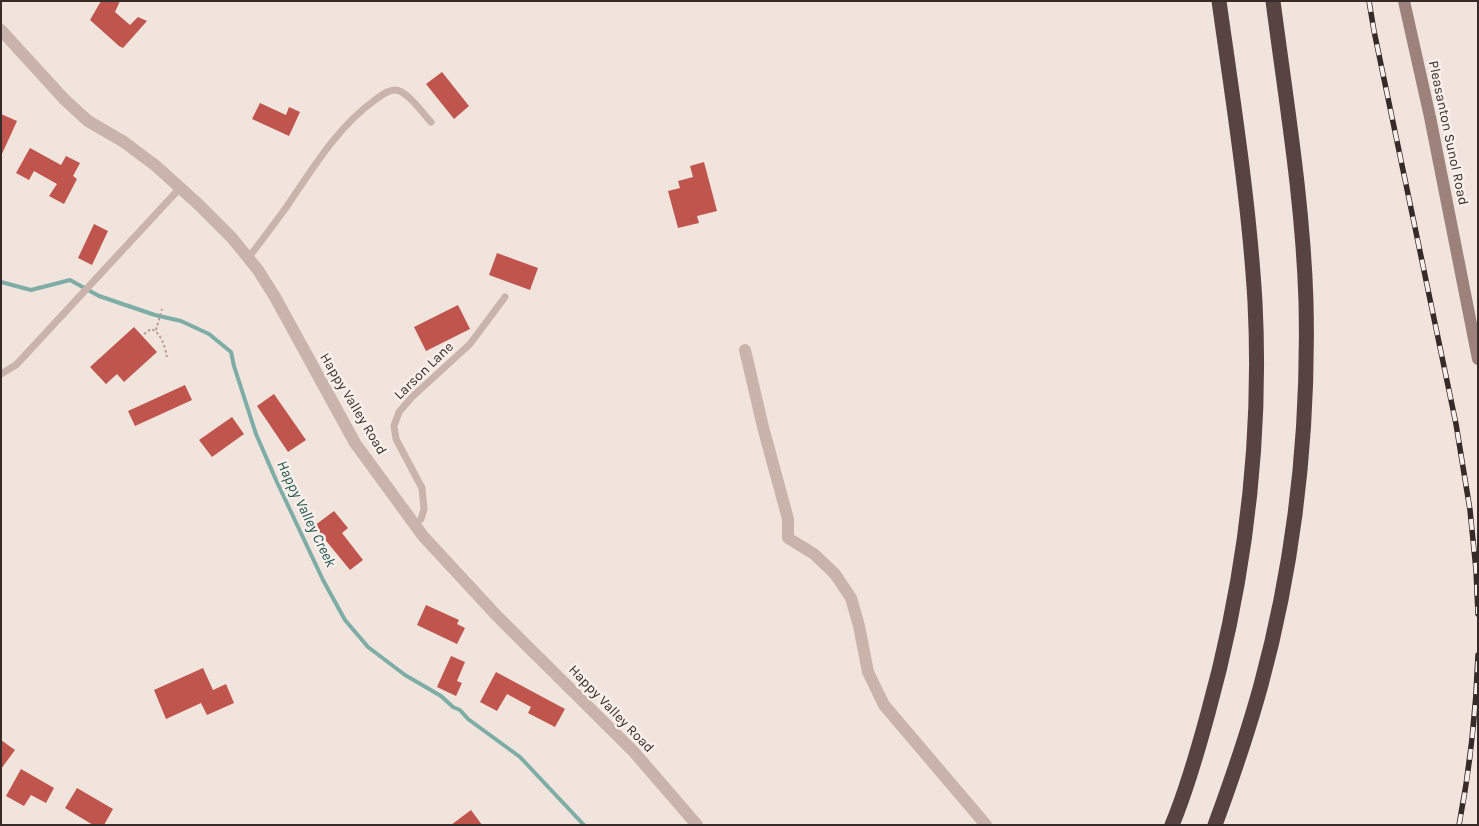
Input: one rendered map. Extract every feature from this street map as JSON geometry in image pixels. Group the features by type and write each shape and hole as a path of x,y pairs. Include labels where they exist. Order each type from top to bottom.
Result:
{"highway":[{"path":"1172,825 1200,743 1221,664 1234,603 1246,527 1253,453 1256,378 1255,302 1248,216 1219,1"},
{"path":"1215,825 1240,754 1263,675 1293,535 1302,459 1306,385 1306,320 1301,222 1292,138 1273,1"}],"main road":[{"name":"Pleasanton Sunol Road","path":"1404,1 1432,126 1478,359"}],"street":[{"name":"Happy Valley Road","path":"1,30 64,99 88,121 124,142 156,166 232,238 258,270 275,297 354,443 423,536 497,616 634,752 696,825"},
{"path":"746,350 788,518 788,538 814,554 835,574 851,598 859,626 868,672 884,705 986,825"}],"lane":[{"path":"248,258 322,155 343,128 365,107 384,93 394,90 402,92 431,122"},
{"path":"1,374 16,365 180,188"},
{"name":"Larson Lane","path":"415,525 421,519 424,502 422,488 396,440 394,426 399,412 412,397 470,344 505,297"}],"path":[{"path":"156,331 162,309"},
{"path":"144,334 150,329 156,331 163,342 167,357"}],"building":[{"path":"101,1 120,1 115,12 130,25 138,17 147,21 123,48 90,20"},
{"path":"442,72 469,106 454,119 426,84"},
{"path":"260,103 286,115 289,107 300,112 289,136 252,119"},
{"path":"1,114 17,121 1,156"},
{"path":"30,148 61,165 66,156 80,163 73,176 77,179 64,204 49,196 57,184 34,171 29,180 16,173"},
{"path":"704,162 717,211 697,216 699,223 678,228 668,191 680,188 678,181 693,177 690,166"},
{"path":"94,224 108,231 92,265 78,258"},
{"path":"497,253 538,268 530,290 489,275"},
{"path":"458,305 470,329 426,351 414,327"},
{"path":"134,327 157,352 124,382 117,374 106,384 90,367"},
{"path":"185,385 192,400 135,426 128,411"},
{"path":"274,394 306,440 288,452 257,406"},
{"path":"232,417 244,434 212,457 199,440"},
{"path":"334,511 348,528 342,533 363,560 350,570 314,526"},
{"path":"426,605 459,620 457,624 465,628 457,644 417,625"},
{"path":"451,656 465,662 457,681 462,683 456,696 437,687"},
{"path":"203,668 213,690 226,684 234,703 207,715 201,703 166,719 154,690"},
{"path":"496,672 565,709 555,727 528,713 531,707 507,694 497,711 480,702"},
{"path":"1,740 15,750 1,769"},
{"path":"21,769 54,788 46,803 31,795 24,806 6,796"},
{"path":"77,788 113,809 104,825 93,825 65,808"},
{"path":"471,810 482,825 451,825"}],"waterway":[{"name":"Happy Valley Creek","path":"1,282 31,290 70,280 99,296 155,315 181,321 209,334 231,352 256,434 323,580 345,620 368,647 405,675 441,696 453,707 460,710 468,719 520,757 584,825"}],"railway":[{"path":"1369,1 1456,424 1470,510 1478,614"},
{"path":"1459,825 1472,740 1478,655"}]}
